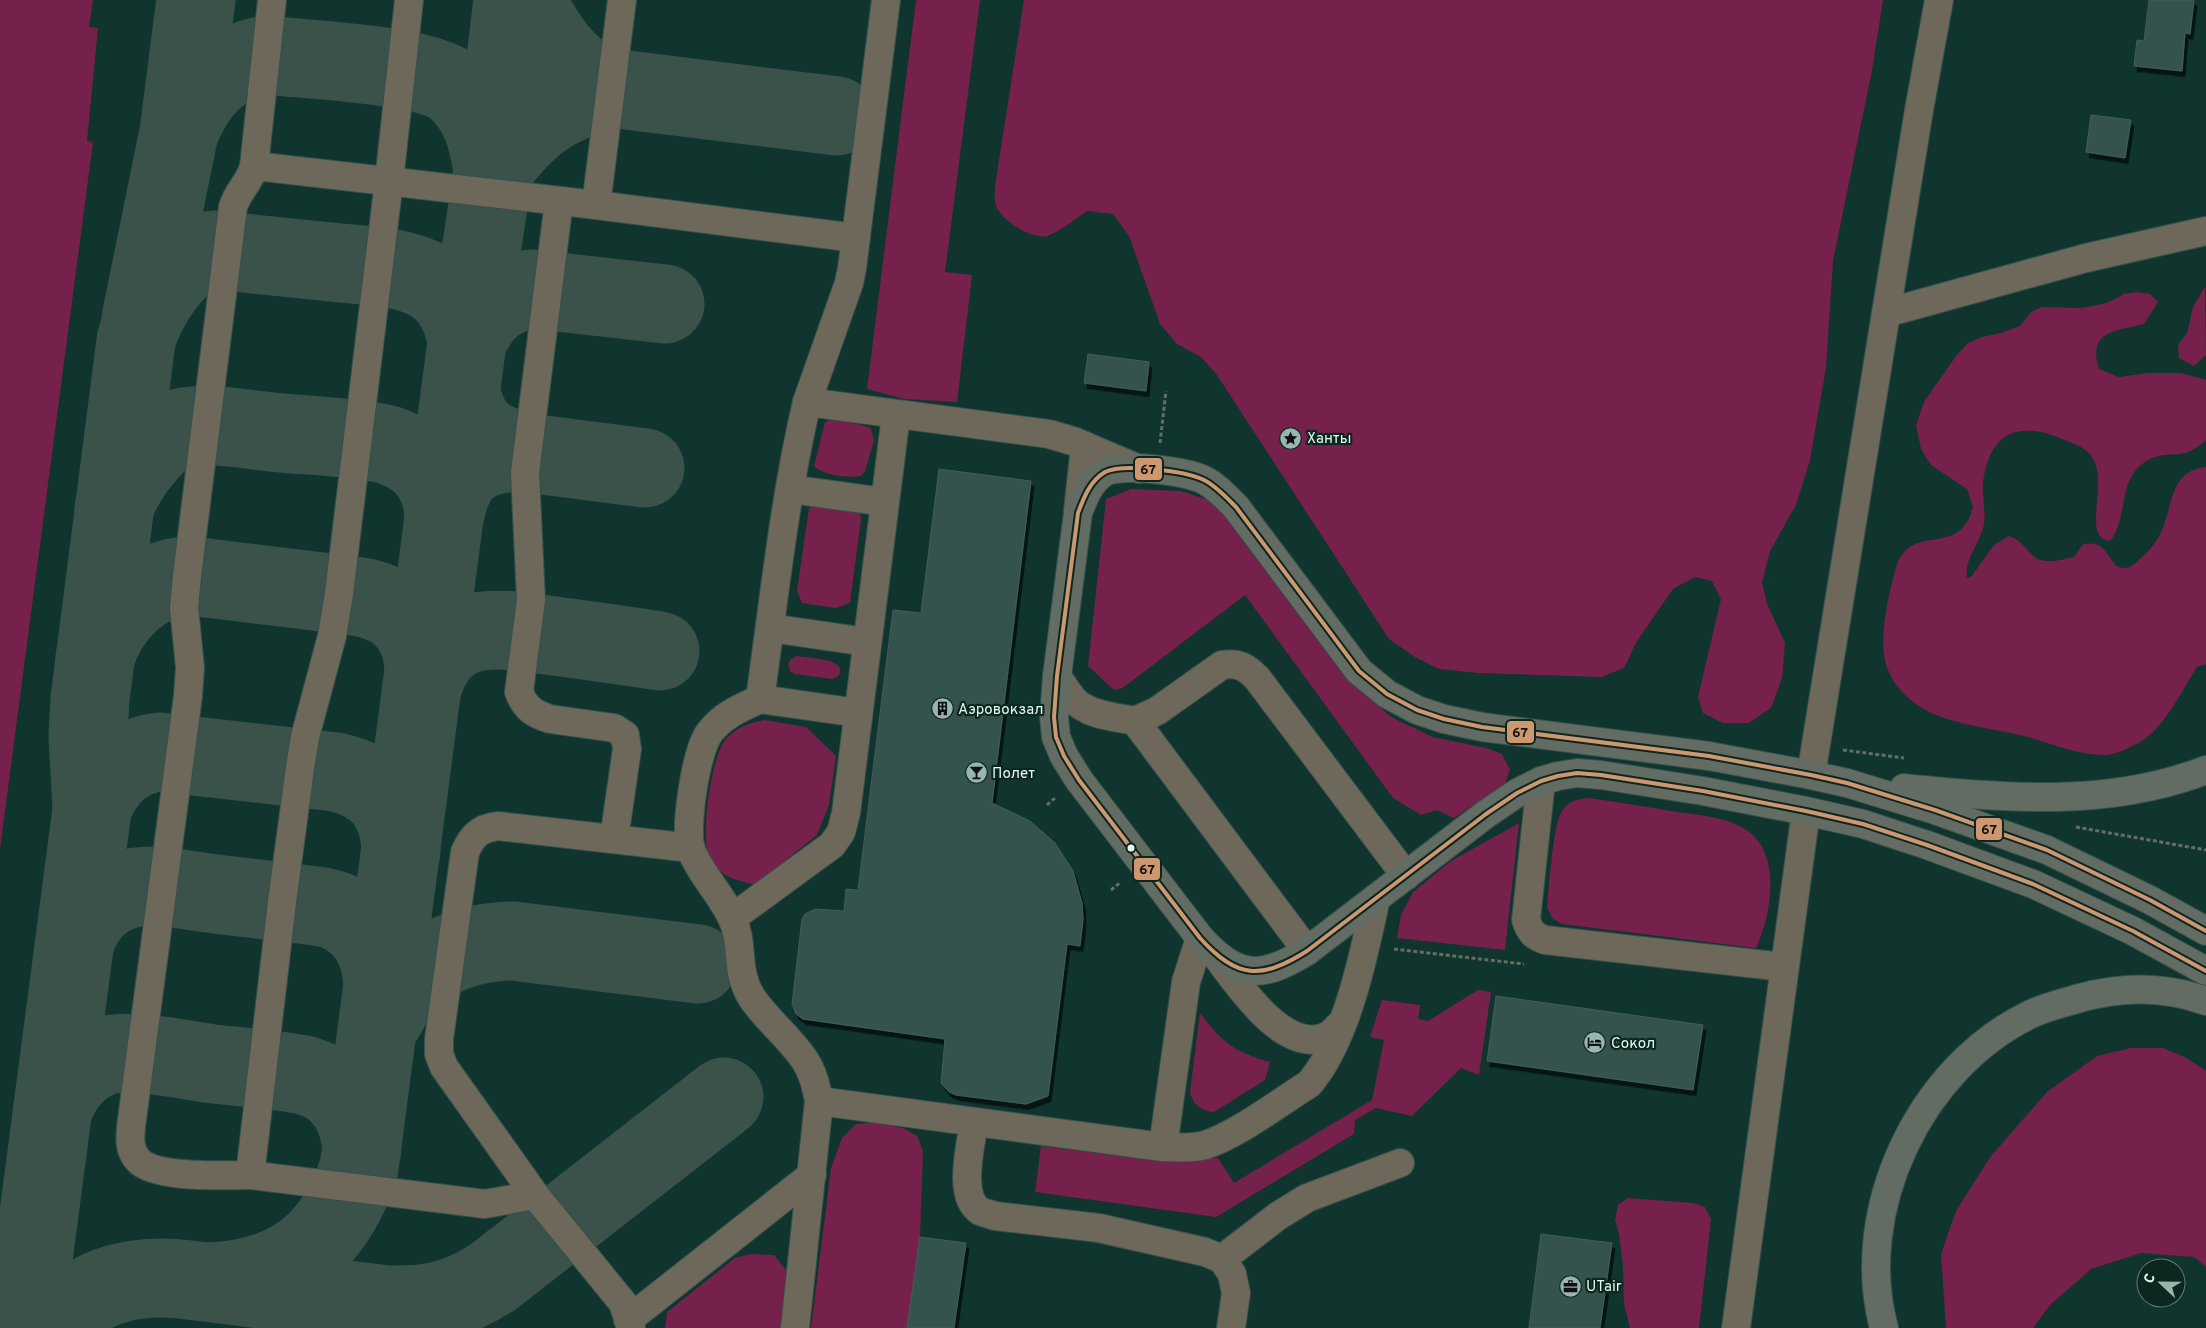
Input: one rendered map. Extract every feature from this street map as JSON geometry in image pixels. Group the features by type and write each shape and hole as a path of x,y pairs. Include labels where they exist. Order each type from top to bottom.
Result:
{"main road":[{"path":"2206,931 2150,900 2047,850 1935,810 1847,783 1811,774 1708,756 1482,727 1444,719 1417,710 1388,694 1360,671 1236,507 1204,480 1189,474 1118,468 1106,471 1095,480 1085,494 1078,513 1057,676 1054,717 1056,737 1064,756 1079,780 1207,946 1228,964 1252,971 1280,966 1307,951 1486,814 1517,793 1558,776 1577,773 1600,775 1806,810 1863,824 2033,884 2132,931 2206,972"},
{"path":"1847,783 1985,796 2085,797 2190,776 2206,770"},
{"path":"1806,810 1811,774"},
{"path":"1884,1328 1876,1281 1877,1245 1886,1195 1904,1146 1917,1121 1937,1092 1957,1070 1982,1047 2006,1029 2029,1015 2057,1004 2115,991 2145,990 2171,992 2206,1001"}],"street":[{"path":"272,0 254,166 252,177 236,198 228,242 184,608 190,667 188,696 135,1090 130,1145 136,1159 145,1166 192,1175 250,1175 485,1204 535,1195"},
{"path":"250,1175 282,902 300,768 305,737 332,636 338,594 389,181 409,0"},
{"path":"596,205 622,0"},
{"path":"760,699 790,489 807,402 849,283 886,0"},
{"path":"1811,774 1919,110 1939,0"},
{"path":"254,166 596,205 856,238"},
{"path":"559,201 525,473 531,600 519,692 530,710 540,716 614,728 624,735 627,749 614,839"},
{"path":"1886,313 2086,258 2206,231"},
{"path":"807,402 1049,434 1085,446 1140,469"},
{"path":"732,918 832,845 841,832 846,813 896,414"},
{"path":"1078,513 1085,446"},
{"path":"790,489 885,502"},
{"path":"770,628 867,642"},
{"path":"1057,676 1080,706 1093,712 1136,721 1157,711 1222,665 1233,663 1246,666 1406,876"},
{"path":"795,1328 819,1101 814,1079 804,1059 769,1020 743,981 737,931 732,918 699,865 691,848 688,827 703,745 708,733 727,716 760,699 858,713"},
{"path":"1136,721 1307,951"},
{"path":"1542,782 1526,920 1534,936 1545,940 1783,967"},
{"path":"1736,1328 1783,967 1806,810"},
{"path":"691,848 498,826 477,832 465,852 443,1010 439,1054 444,1067 535,1195 623,1304 630,1324 812,1174"},
{"path":"819,1101 1163,1147 1184,1148 1204,1145 1222,1139 1309,1084 1328,1059 1343,1022 1365,946 1376,898"},
{"path":"1163,1147 1186,982 1207,946 1256,1008 1271,1022 1287,1032 1304,1038 1316,1039 1329,1035 1343,1022"},
{"path":"974,1122 967,1176 968,1196 979,1211 994,1216 1099,1228 1130,1234 1205,1252 1222,1259 1232,1274 1236,1293 1231,1328"},
{"path":"1222,1259 1278,1216 1308,1198 1400,1163"}],"shaded area":[{"path":"0,0 93,0 89,27 98,28 87,141 93,142 0,849"},
{"path":"916,0 980,0 945,272 972,275 957,402 904,399 867,389"},
{"path":"1024,0 1883,0 1872,70 1833,261 1826,368 1810,460 1796,505 1770,551 1762,582 1767,604 1785,643 1782,678 1771,708 1749,723 1723,723 1703,713 1698,697 1721,599 1712,581 1695,577 1673,589 1637,641 1624,668 1601,677 1478,673 1439,669 1415,657 1389,639 1217,375 1201,357 1177,344 1160,324 1129,236 1113,214 1087,211 1057,231 1047,236 1041,236 1033,235 1017,228 999,211 995,201 995,186"},
{"path":"2205,287 2206,355 2194,366 2179,358 2178,345 2187,333 2193,307"},
{"path":"2137,292 2150,294 2158,302 2144,324 2114,331 2100,340 2096,356 2099,369 2119,377 2148,373 2181,373 2206,380 2206,440 2185,453 2152,458 2136,470 2130,479 2116,532 2110,541 2101,537 2097,528 2097,472 2093,459 2084,449 2044,433 2017,432 2007,436 1998,443 1991,453 1986,467 1983,483 1984,525 1968,564 1967,578 1971,577 1994,545 2009,536 2040,560 2051,561 2074,557 2083,544 2096,544 2104,550 2118,567 2125,568 2131,566 2147,553 2158,537 2178,483 2185,475 2206,467 2206,664 2197,667 2172,708 2157,728 2140,742 2109,755 2074,751 2024,736 1948,719 1930,712 1913,702 1900,689 1889,672 1885,661 1883,635 1890,592 1896,568 1902,555 1918,543 1957,532 1966,523 1973,507 1967,489 1931,465 1921,449 1916,425 1924,402 1956,356 1968,343 2020,326 2031,312 2042,307 2082,308 2107,303 2124,294"},
{"path":"836,418 871,428 874,441 865,471 861,476 836,476 814,466 825,422"},
{"path":"1131,489 1181,491 1215,502 1351,681 1391,717 1433,737 1486,748 1502,754 1510,770 1505,783 1454,818 1437,810 1421,815 1393,798 1245,595 1128,684 1114,690 1088,666 1106,499"},
{"path":"816,503 859,510 861,519 850,603 836,608 802,603 797,591 809,508"},
{"path":"797,656 823,659 836,663 839,667 839,674 832,679 795,674 790,671 788,664 791,659"},
{"path":"765,720 806,727 836,756 829,805 817,835 755,885 730,877 718,870 714,865 707,849 706,817 711,780 715,764 725,740 743,726"},
{"path":"1589,798 1721,819 1748,831 1759,842 1766,855 1769,870 1769,904 1766,920 1756,948 1562,924 1553,919 1547,907 1554,842 1559,818 1564,808 1570,803"},
{"path":"1519,823 1505,950 1397,938 1401,915 1413,892 1451,861"},
{"path":"1478,990 1491,992 1479,1075 1461,1068 1412,1116 1376,1108 1355,1120 1354,1134 1216,1217 1035,1192 1041,1146 1146,1159 1218,1158 1234,1183 1372,1100 1384,1040 1370,1037 1382,1000 1420,1005 1418,1019 1428,1021"},
{"path":"1200,1013 1230,1045 1247,1054 1270,1062 1265,1080 1214,1112 1198,1106 1193,1101 1190,1092"},
{"path":"2131,1048 2163,1048 2187,1058 2206,1071 2206,1267 2194,1257 2141,1253 2091,1269 2050,1305 2033,1328 1946,1328 1941,1254 1956,1211 1991,1156 2047,1092 2097,1056"},
{"path":"879,1122 905,1129 917,1136 923,1151 920,1237 907,1328 811,1328 831,1168 842,1138 856,1124"},
{"path":"1628,1198 1693,1203 1705,1207 1711,1219 1699,1328 1630,1328 1624,1304 1623,1266 1619,1234 1615,1220 1618,1205"},
{"path":"751,1254 774,1255 786,1270 782,1328 665,1328 667,1312 735,1258"}],"building":[{"path":"2149,0 2194,0 2190,34 2185,33 2182,71 2134,66 2137,40 2144,41"},
{"path":"2091,115 2131,120 2125,158 2086,152"},
{"path":"1088,354 1149,362 1146,391 1084,383"},
{"name":"Аэровокзал","path":"939,469 1031,481 992,803 1030,821 1055,843 1073,871 1082,903 1083,920 1080,946 1067,944 1048,1096 1026,1104 956,1095 949,1092 941,1083 945,1039 803,1019 796,1014 792,1004 802,919 805,914 815,909 844,911 846,889 858,890 893,610 921,613"},
{"name":"Сокол","path":"1496,996 1703,1025 1693,1090 1487,1061"},
{"name":"UTair","path":"1541,1234 1612,1243 1600,1328 1529,1328"},
{"path":"920,1237 966,1243 954,1328 907,1328"}],"taxiway":[{"path":"141,319 179,132 196,0"},
{"path":"467,342 490,193 513,0"},
{"path":"493,170 518,139 544,117 573,101 611,88 590,79 570,65 555,48 526,0"},
{"path":"179,132 202,91 223,72 235,65 266,55 339,61 397,69 423,75 444,82 459,91 467,99 479,118 489,148 493,170"},
{"path":"611,88 837,116"},
{"path":"24,1328 92,810 88,736 90,699 136,341 146,314 176,272 201,253 214,250 382,267 420,276 439,287 451,300 460,316 467,342 359,1168 349,1195 336,1217 322,1236 305,1252 285,1264 263,1273 237,1279 209,1282"},
{"path":"467,342 484,313 492,306 509,296 531,289 665,304"},
{"path":"444,516 457,479 473,463 494,455 528,453 502,445 482,434 469,417 461,390"},
{"path":"114,508 131,475 158,442 177,429 213,426 356,439 393,446 412,456 432,475 442,498 444,516"},
{"path":"528,453 645,468"},
{"path":"95,658 109,627 130,601 158,583 174,578 191,576 355,596 384,604 396,611 414,630 423,657 424,673"},
{"path":"421,692 430,667 443,650 458,638 475,632 495,630 516,631 660,651"},
{"path":"92,810 102,788 117,771 136,759 159,752 336,772 364,782 384,799 396,822 400,836 401,852"},
{"path":"75,943 82,925 93,910 107,898 135,887 166,887 323,907 337,911 349,918 368,936 379,960 383,987"},
{"path":"385,1017 407,983 422,970 437,960 455,952 493,942 513,941 698,964"},
{"path":"52,1112 66,1085 86,1065 104,1056 128,1053 143,1054 293,1073 322,1081 338,1093 350,1107 357,1123 362,1149"},
{"path":"48,1328 62,1314 92,1294 108,1287 142,1279 181,1279 387,1305 430,1303 455,1297 493,1277 724,1097"}],"transit line":[{"name":"67","path":"2206,931 2150,900 2047,850 1935,810 1847,783 1709,756 1482,727 1444,719 1417,710 1387,694 1359,671 1236,507 1213,485 1204,480 1154,469 1113,469 1105,472 1091,485 1078,513 1057,676 1054,717 1056,737 1064,756 1079,780 1200,938 1213,952 1238,968 1250,971 1276,967 1307,951 1486,814 1517,793 1541,781 1577,773 1703,791 1863,824 2033,884 2133,931 2206,971"}],"place":[{"name":"Ханты","path":"1291,438"},
{"name":"Аэровокзал","path":"942,709"},
{"name":"Полет","path":"976,773"},
{"name":"Сокол","path":"1595,1043"},
{"name":"UTair","path":"1570,1286"}]}
